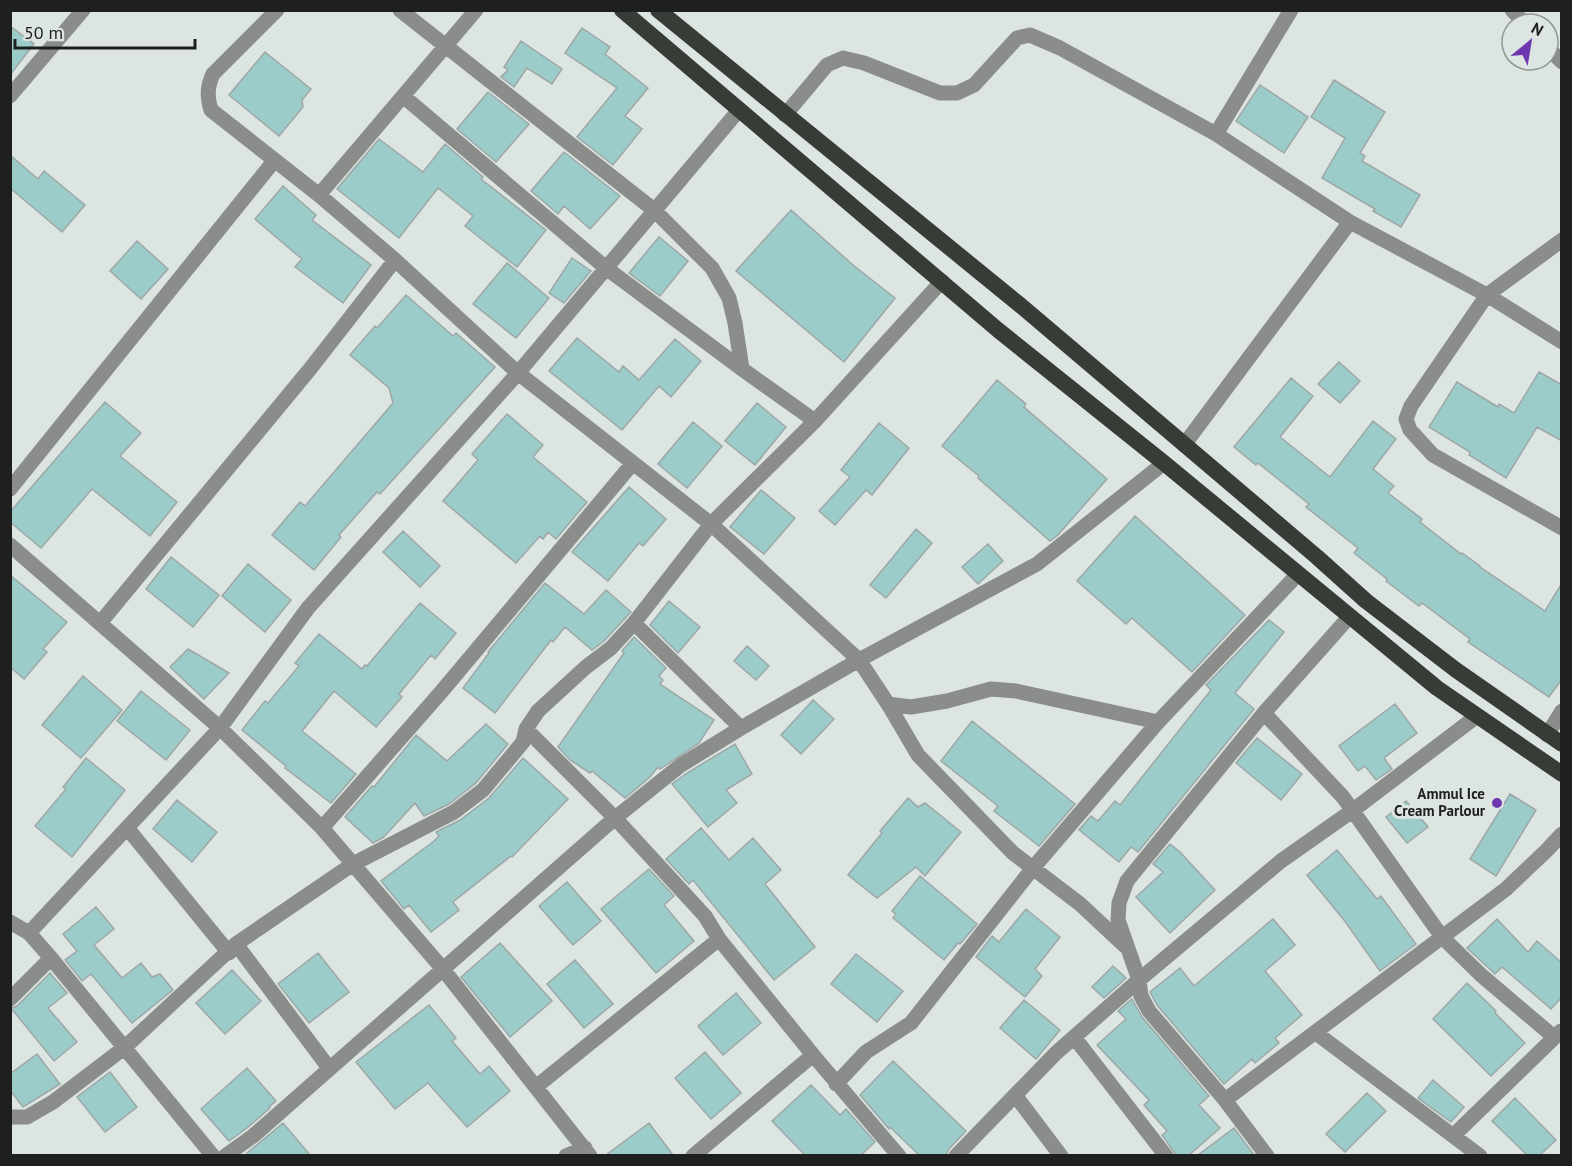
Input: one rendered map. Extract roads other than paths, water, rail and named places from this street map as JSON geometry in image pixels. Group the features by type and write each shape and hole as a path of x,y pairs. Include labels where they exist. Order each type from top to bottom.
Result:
{"highway":[{"path":"622,10 998,330 1164,463 1437,688 1562,774"},
{"path":"658,10 1020,305 1317,557 1366,602 1456,670 1554,739"}],"street":[{"path":"277,10 213,74 208,86 211,110 319,195 395,260 518,373 711,524 859,660 918,755 1013,853 1080,904 1128,948"},
{"path":"400,10 654,210 712,268 729,298 742,369"},
{"path":"319,195 476,10"},
{"path":"1216,134 1291,10"},
{"path":"10,96 79,12"},
{"path":"785,115 827,65 843,58 864,63 940,93 957,93 974,85 1017,38 1030,35 1060,48 1216,134 1350,222 1487,296 1562,342"},
{"path":"403,96 606,268 815,421"},
{"path":"29,933 220,728 308,608 518,373 739,110"},
{"path":"10,489 274,161"},
{"path":"1184,446 1350,222"},
{"path":"1562,240 1487,296 1411,406 1406,419 1410,430 1433,455 1562,528"},
{"path":"100,623 310,369 395,260"},
{"path":"10,1117 27,1117 53,1102 124,1048 232,949 353,864 454,812 483,790 523,742 526,729 538,711 586,667 611,648 634,623 711,524 815,421 942,281"},
{"path":"322,828 442,692 633,463"},
{"path":"225,1155 253,1136 615,818 681,765 859,660 1037,564 1164,463"},
{"path":"10,545 220,728 322,828 442,968 587,1152 566,1155"},
{"path":"836,1084 866,1052 911,1023 1034,868 1158,722 1298,574"},
{"path":"1268,1155 1226,1100 1149,1011 1141,996 1139,980 1118,920 1119,903 1127,881 1264,713 1350,616"},
{"path":"634,623 741,728"},
{"path":"888,704 910,708 991,689 1016,691 1158,722"},
{"path":"1554,739 1562,711"},
{"path":"1264,713 1343,797 1442,937 1490,982 1558,1034 1454,1136"},
{"path":"956,1155 1056,1053 1139,980 1281,861 1352,811 1477,716"},
{"path":"526,729 615,818 705,916 719,939 836,1084 899,1155"},
{"path":"128,829 232,949 329,1068"},
{"path":"1226,1100 1506,889 1562,834"},
{"path":"10,922 29,933 51,958 213,1155"},
{"path":"537,1086 719,939"},
{"path":"10,999 51,958"},
{"path":"1316,1033 1480,1155"},
{"path":"1074,1037 1166,1155"},
{"path":"693,1155 813,1055"},
{"path":"1015,1095 1061,1155"}],"place":[{"name":"Ammul Ice Cream Parlour","path":"1497,803"}]}
